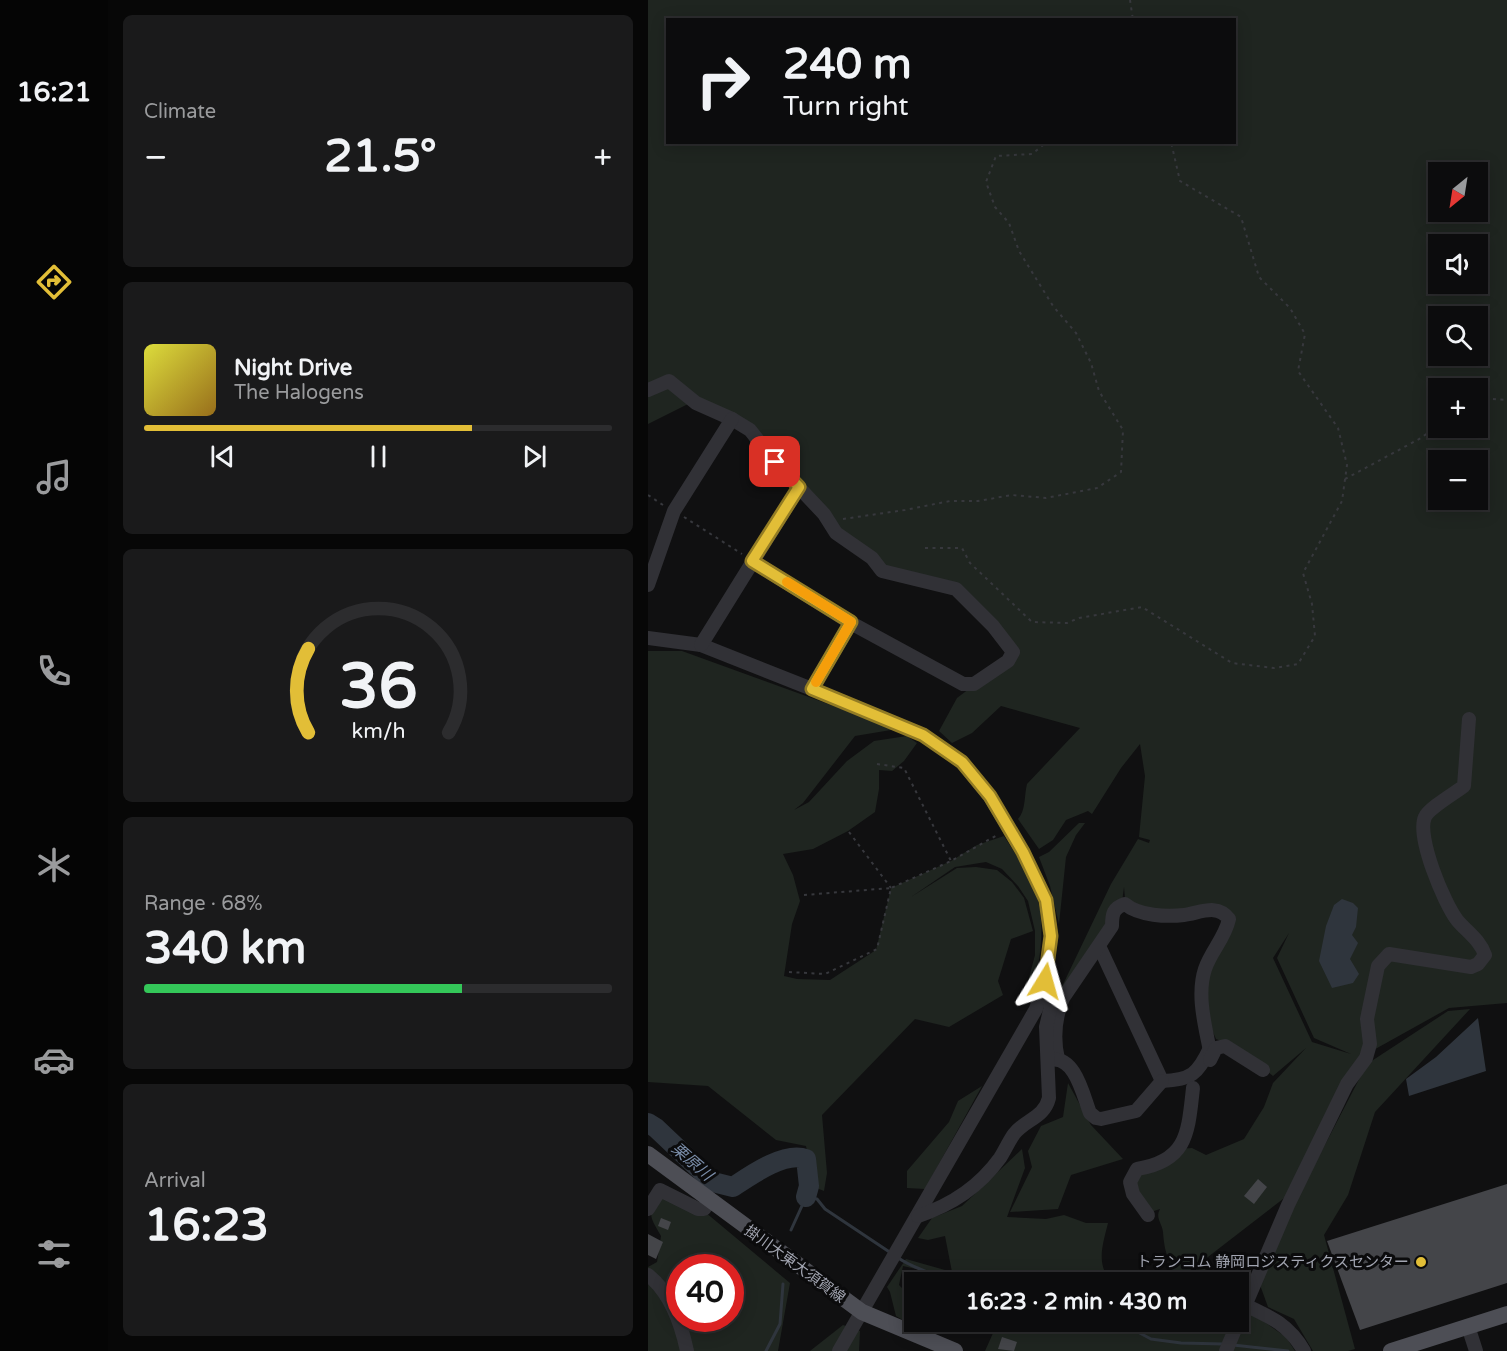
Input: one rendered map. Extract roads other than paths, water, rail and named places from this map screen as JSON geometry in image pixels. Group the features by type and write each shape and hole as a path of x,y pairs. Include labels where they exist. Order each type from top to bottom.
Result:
{"main road":[{"name":"掛川大東大須賀線","path":"648,1154 861,1312 955,1351"},
{"path":"1395,1350 1507,1314"}],"street":[{"path":"648,390 669,381 696,403 750,430 775,462 824,514 836,533 872,558 882,571 956,589 993,626 1013,652 1008,661 974,684 963,684 851,622 752,561"},
{"path":"648,585 674,511 732,419"},
{"path":"701,645 799,487"},
{"path":"812,689 851,622"},
{"path":"648,638 701,645 923,735 962,762 990,796 1023,852 1046,900 1051,936 1041,995 1028,1025 839,1351"},
{"path":"1249,1296 1347,1084 1366,1058 1370,1044 1367,1019 1378,966 1389,954 1470,967 1478,964 1485,956 1479,942 1456,918 1446,899 1428,856 1421,827 1426,814 1464,786 1469,719"},
{"path":"918,1216 954,1202 968,1192 998,1160 1015,1133 1042,1113 1047,1106 1058,1011 1063,998 1112,926 1112,914 1118,906 1125,904 1132,910 1143,914 1184,915 1206,909 1225,914 1228,919 1226,932 1205,967 1201,988 1211,1052 1207,1067 1186,1098 1182,1115"},
{"path":"1099,946 1162,1081"},
{"path":"1041,995 1052,1002 1046,1028 1053,1060"},
{"path":"1053,1060 1066,1062 1072,1070 1090,1113 1101,1119 1136,1111 1162,1081 1186,1079 1200,1068 1216,1048 1225,1046 1263,1070"},
{"path":"1148,1215 1134,1194 1130,1182 1137,1169 1157,1165 1174,1152 1183,1141 1187,1133 1193,1088"},
{"path":"648,1209 660,1190 698,1209 704,1209 710,1201"},
{"path":"648,1275 659,1284 681,1324 687,1351"},
{"path":"1249,1307 1276,1320 1292,1333 1304,1351"},
{"path":"1468,1326 1476,1351"},
{"path":"1226,1351 1234,1332"}],"waterway":[{"name":"栗原川","path":"648,1123 713,1182 733,1187 778,1161 798,1157 806,1159 809,1186 806,1197"},
{"path":"791,1230 806,1197 817,1199 825,1209 891,1253"},
{"path":"897,1257 926,1272"},
{"path":"766,1351 780,1324 783,1284"},
{"path":"1138,1332 1151,1339 1181,1343 1224,1344"},
{"path":"1233,1345 1288,1351"}],"place":[{"name":"トランコム 静岡ロジスティクスセンター","path":"1421,1262"}]}
